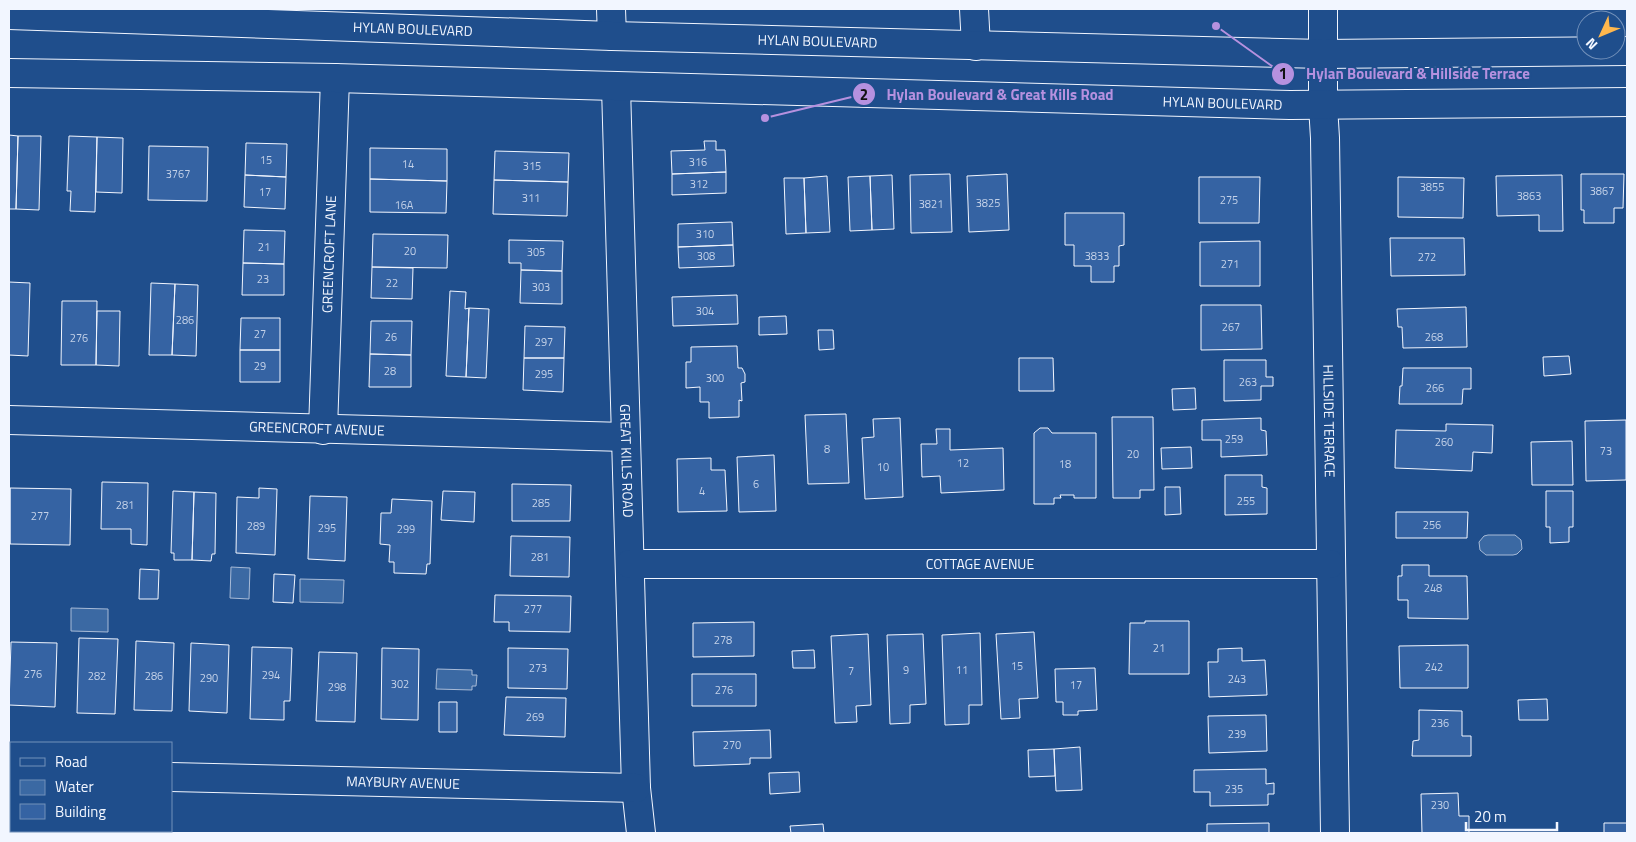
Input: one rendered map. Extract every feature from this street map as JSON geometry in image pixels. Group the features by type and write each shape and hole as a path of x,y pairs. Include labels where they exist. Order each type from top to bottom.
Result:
{"street":[{"path":"611,9 612,36"},
{"path":"974,9 976,46"},
{"name":"HILLSIDE TERRACE","path":"1323,9 1322,106 1335,833"},
{"name":"HYLAN BOULEVARD","path":"9,15 97,14 612,36 1323,54 1627,51"},
{"name":"HYLAN BOULEVARD","path":"9,73 335,78 1322,106 1627,102"},
{"name":"GREENCROFT LANE","path":"323,430 335,78"},
{"name":"GREAT KILLS ROAD","path":"616,86 636,788 641,833"},
{"name":"GREENCROFT AVENUE","path":"9,420 625,437"},
{"name":"COTTAGE AVENUE","path":"630,564 1330,564"},
{"name":"MAYBURY AVENUE","path":"172,777 636,788"}],"water":[{"path":"1515,535 1521,540 1522,549 1513,555 1486,555 1480,550 1479,542 1484,536"},
{"path":"231,567 250,568 249,599 230,598"},
{"path":"300,579 344,580 343,603 300,602"},
{"path":"71,608 108,609 108,632 71,631"},
{"path":"437,669 472,670 472,675 477,675 476,686 472,686 472,690 436,689"}],"building":[{"path":"9,135 18,136 16,209 9,209"},
{"path":"18,136 41,136 39,210 16,209"},
{"path":"69,136 97,137 95,212 70,211 71,191 67,191"},
{"path":"97,137 123,138 122,193 96,192"},
{"path":"704,141 716,141 716,150 725,150 726,172 672,174 671,151 705,150"},
{"path":"246,143 287,144 286,177 245,175"},
{"path":"149,146 208,147 207,201 148,200"},
{"path":"370,148 447,149 447,181 370,179"},
{"path":"495,151 569,153 568,182 494,180"},
{"path":"726,172 726,193 672,195 672,174"},
{"path":"950,174 952,232 911,233 910,175"},
{"path":"1007,174 1009,230 969,232 967,176"},
{"path":"1581,174 1624,174 1623,208 1614,208 1614,223 1584,223 1584,210 1581,210"},
{"path":"245,175 286,177 285,209 244,207"},
{"path":"892,175 894,229 872,230 870,176"},
{"path":"1562,175 1563,231 1539,231 1539,215 1497,216 1496,176"},
{"path":"827,176 830,232 806,233 804,178"},
{"path":"870,176 872,230 850,231 848,177"},
{"path":"1199,177 1260,177 1259,223 1199,223"},
{"path":"1398,177 1464,178 1463,218 1398,217"},
{"path":"784,178 804,178 806,233 786,234"},
{"path":"370,179 447,181 446,213 370,212"},
{"path":"494,180 568,182 567,216 493,214"},
{"path":"1065,213 1124,213 1124,245 1119,246 1119,266 1114,266 1114,282 1091,282 1091,266 1074,266 1074,245 1065,245"},
{"path":"732,222 733,245 678,247 678,224"},
{"path":"244,230 285,231 284,264 243,263"},
{"path":"373,234 448,235 447,268 372,267"},
{"path":"1390,238 1464,238 1465,275 1391,276"},
{"path":"509,240 563,241 562,271 521,270 521,263 509,263"},
{"path":"1260,241 1260,286 1200,286 1200,242"},
{"path":"733,245 734,266 679,268 678,247"},
{"path":"243,263 284,264 284,295 242,295"},
{"path":"372,267 413,268 412,299 371,298"},
{"path":"521,270 562,271 562,304 520,303"},
{"path":"9,282 30,283 28,356 9,355"},
{"path":"151,283 175,284 172,355 149,355"},
{"path":"175,284 198,285 196,356 172,355"},
{"path":"450,291 466,292 465,309 469,308 466,377 446,376"},
{"path":"737,295 738,324 673,326 672,297"},
{"path":"62,301 97,301 96,365 61,365"},
{"path":"1201,305 1261,305 1262,349 1201,350"},
{"path":"1466,307 1467,347 1403,348 1402,327 1398,327 1397,309"},
{"path":"469,308 489,309 486,378 466,377"},
{"path":"97,311 120,311 119,366 96,365"},
{"path":"786,316 787,334 759,335 759,317"},
{"path":"241,318 280,318 280,350 240,350"},
{"path":"371,321 412,321 411,355 370,354"},
{"path":"525,326 565,327 564,358 524,358"},
{"path":"818,330 833,330 834,349 819,350"},
{"path":"737,346 738,368 742,368 745,374 745,382 741,383 742,401 739,400 739,417 709,418 709,402 700,402 700,387 686,388 686,362 691,362 691,347"},
{"path":"240,350 280,350 280,382 240,382"},
{"path":"370,354 411,355 411,387 369,387"},
{"path":"1569,356 1571,374 1544,376 1543,357"},
{"path":"524,358 564,358 563,392 523,390"},
{"path":"1019,358 1053,358 1054,391 1019,391"},
{"path":"1224,360 1266,360 1266,377 1273,377 1273,386 1261,386 1261,400 1224,401"},
{"path":"1403,368 1471,368 1471,389 1463,389 1462,404 1399,404"},
{"path":"1195,388 1196,409 1173,410 1172,389"},
{"path":"846,414 849,483 808,484 805,415"},
{"path":"1112,417 1153,417 1154,490 1140,490 1140,498 1113,498"},
{"path":"900,418 903,497 865,499 862,438 874,437 873,419"},
{"path":"1261,418 1261,430 1266,431 1267,455 1221,457 1221,440 1202,440 1202,420"},
{"path":"1626,420 1626,480 1586,481 1585,421"},
{"path":"1446,424 1493,425 1492,453 1473,452 1472,471 1395,468 1396,430 1446,431"},
{"path":"1040,428 1048,428 1052,433 1096,433 1096,498 1074,498 1074,495 1060,495 1061,498 1054,498 1054,504 1034,504 1034,433"},
{"path":"936,429 950,429 950,450 1003,448 1004,490 941,493 940,476 922,477 921,444 937,444"},
{"path":"1572,441 1573,485 1532,485 1531,442"},
{"path":"1191,447 1192,468 1162,469 1161,448"},
{"path":"774,455 776,511 739,512 737,457"},
{"path":"711,458 711,470 725,470 727,511 678,512 677,459"},
{"path":"1225,475 1262,475 1262,487 1267,488 1267,514 1225,515"},
{"path":"102,482 148,483 147,545 131,544 131,529 101,529"},
{"path":"512,484 571,485 570,521 512,521"},
{"path":"1165,487 1180,487 1181,514 1165,515"},
{"path":"10,488 10,544 9,544"},
{"path":"10,488 71,489 70,545 10,544"},
{"path":"259,488 277,489 275,555 236,553 237,497 259,498"},
{"path":"173,491 194,492 192,560 174,560 174,553 171,553"},
{"path":"443,491 475,492 474,522 441,520"},
{"path":"1546,491 1573,491 1573,527 1569,527 1569,542 1550,543 1550,527 1546,527"},
{"path":"194,492 216,493 215,554 212,554 211,561 192,560"},
{"path":"310,496 347,497 345,561 308,559"},
{"path":"392,499 432,501 430,564 427,564 426,574 394,573 394,562 389,562 390,545 380,544 381,513 391,513"},
{"path":"1396,512 1468,512 1467,538 1396,538"},
{"path":"511,536 570,537 569,577 510,576"},
{"path":"1402,565 1429,565 1429,576 1467,576 1468,619 1408,618 1408,600 1398,600 1398,576 1402,576"},
{"path":"140,569 159,570 158,599 139,599"},
{"path":"274,574 295,575 293,603 273,602"},
{"path":"495,595 571,596 570,632 509,631 509,622 494,622"},
{"path":"1145,621 1189,621 1189,674 1129,674 1130,623 1145,623"},
{"path":"754,622 754,656 693,657 693,623"},
{"path":"1034,632 1038,698 1019,699 1020,718 1001,719 996,634"},
{"path":"980,633 982,705 969,705 969,724 945,725 942,635"},
{"path":"868,634 871,705 856,706 857,722 835,723 831,636"},
{"path":"923,634 926,704 910,705 910,723 890,724 887,635"},
{"path":"79,638 118,639 115,714 77,713"},
{"path":"136,641 174,643 172,711 134,710"},
{"path":"11,642 57,643 55,707 9,705"},
{"path":"191,643 229,645 227,713 189,711"},
{"path":"1468,645 1468,688 1400,688 1399,646"},
{"path":"252,647 292,648 290,701 284,701 284,720 250,719"},
{"path":"382,648 419,649 418,720 381,719"},
{"path":"508,648 568,649 567,689 508,688"},
{"path":"1242,648 1242,661 1265,660 1267,695 1209,697 1208,662 1218,662 1218,649"},
{"path":"814,650 815,668 793,668 792,651"},
{"path":"319,652 357,653 355,722 316,721"},
{"path":"1095,668 1097,710 1078,711 1078,715 1063,715 1063,702 1056,702 1055,669"},
{"path":"692,674 756,674 756,706 692,706"},
{"path":"506,697 566,698 565,737 504,735"},
{"path":"1547,699 1548,720 1519,720 1518,700"},
{"path":"439,702 457,702 457,732 439,732"},
{"path":"1419,710 1462,711 1462,736 1471,736 1471,756 1412,756 1413,741 1419,740"},
{"path":"1266,715 1267,751 1209,753 1208,716"},
{"path":"770,730 771,758 750,758 750,764 694,766 693,732"},
{"path":"1080,747 1082,790 1056,791 1054,749"},
{"path":"1054,749 1055,776 1029,777 1028,750"},
{"path":"1266,769 1266,784 1274,783 1274,794 1268,794 1268,805 1210,806 1210,792 1194,792 1194,770"},
{"path":"799,772 800,792 770,794 769,773"},
{"path":"1458,793 1459,816 1469,816 1469,833 1422,833 1421,794"},
{"path":"1269,823 1269,833 1207,833 1207,824"},
{"path":"1604,823 1627,823 1627,833 1604,833"},
{"path":"823,824 824,833 791,833 790,826"},
{"path":"27,832 27,833 9,833"}],"place":[{"name":"Hylan Boulevard & Hillside Terrace","path":"1216,26"},
{"name":"Hylan Boulevard & Great Kills Road","path":"765,118"}]}
